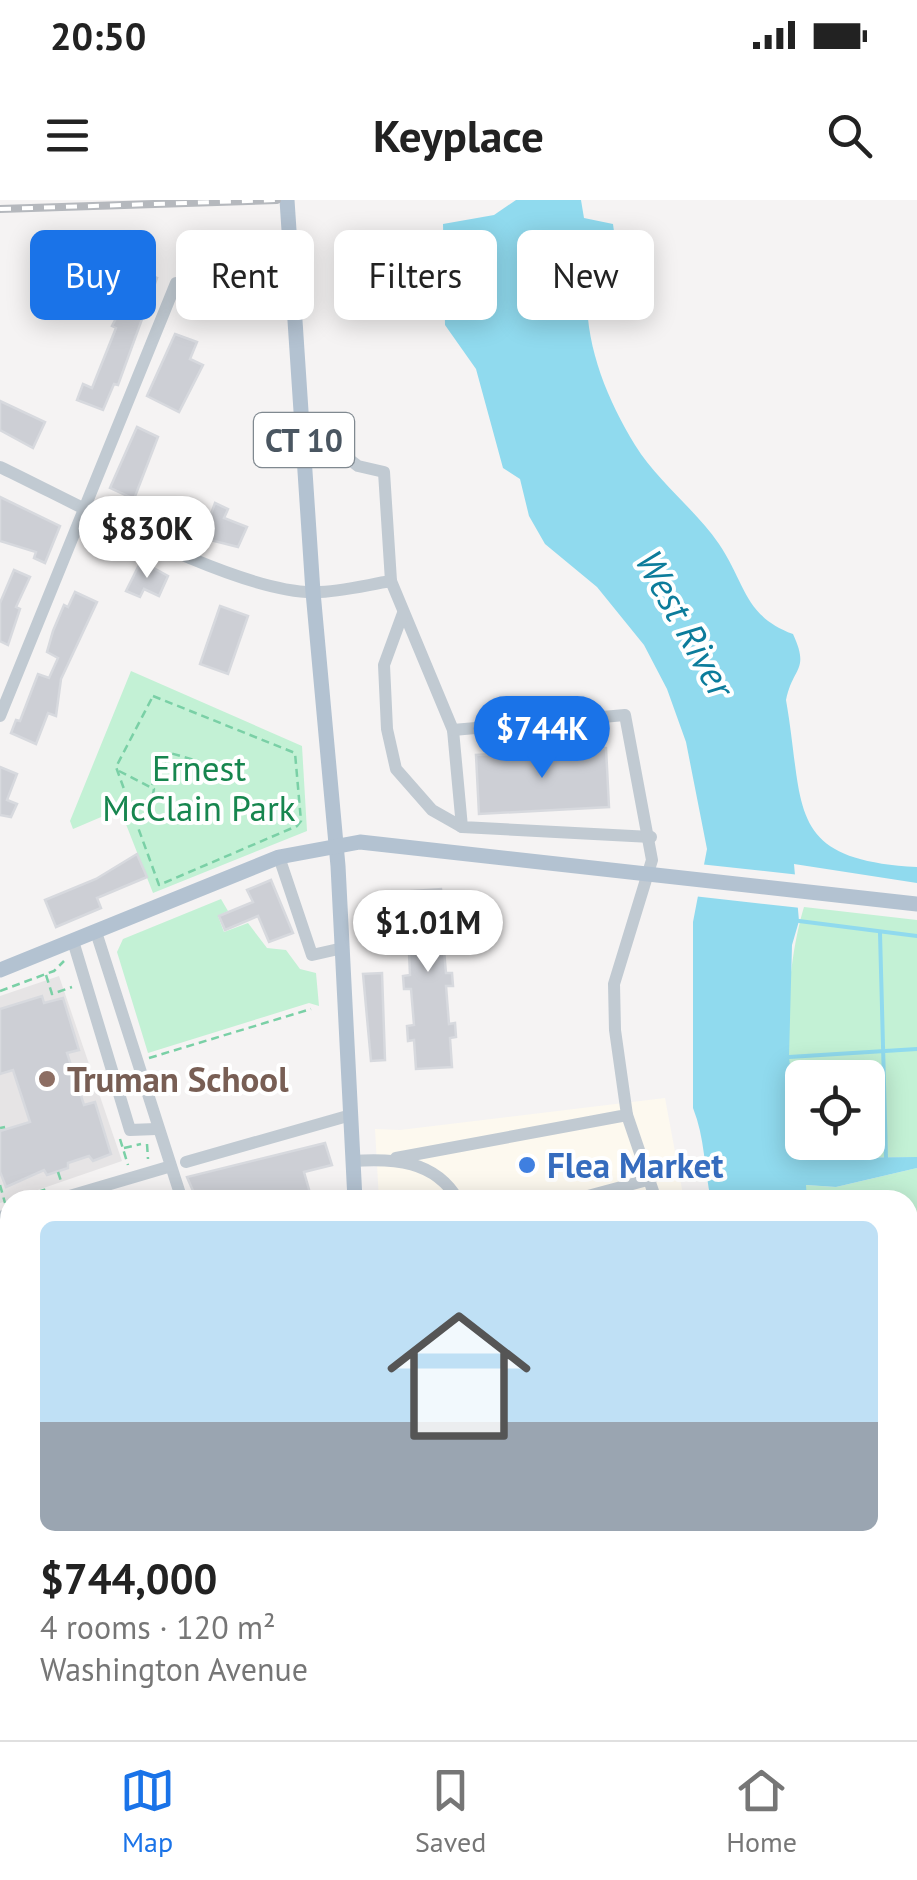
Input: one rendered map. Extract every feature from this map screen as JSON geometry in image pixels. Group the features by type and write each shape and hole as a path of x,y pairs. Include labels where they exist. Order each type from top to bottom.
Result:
{"main road":[{"name":"CT 10","path":"287,200 313,592 343,948 354,1190"},
{"path":"0,970 279,857 360,842 917,904"}],"street":[{"path":"0,716 176,283"},
{"path":"329,444 358,466 384,472 391,580 453,730 462,827"},
{"path":"0,467 214,567 313,592 391,580"},
{"path":"403,612 384,665 387,728 396,769 432,810 462,827 651,837"},
{"path":"453,730 625,715 651,837 648,876 614,984 614,1030 627,1116 654,1190"},
{"path":"279,857 312,955 343,948"},
{"path":"96,932 178,1190"},
{"path":"73,941 105,1071 130,1130 156,1129"},
{"path":"186,1162 350,1115"},
{"path":"352,1161 396,1158 627,1116"},
{"path":"396,1158 422,1166 447,1190"},
{"path":"90,1190 168,1167"},
{"path":"610,1190 651,1179"}],"path":[{"path":"153,696 265,739 294,754 297,760 301,821 297,826 160,885 131,806 118,771 153,696"},
{"path":"131,806 152,799 152,786 170,753 198,761"},
{"path":"118,771 152,786"},
{"path":"0,991 46,974 66,960 74,986 52,994 46,974"},
{"path":"136,1062 311,1009"},
{"path":"75,1080 105,1071 104,1088"},
{"path":"118,1133 128,1166"},
{"path":"123,1148 147,1142 150,1157 146,1160"},
{"path":"44,1190 62,1184 58,1172"}],"shaded area":[{"name":"Truman School","path":"59,976 122,1161 38,1190 0,1190 0,996"},
{"name":"Flea Market","path":"665,1098 682,1190 378,1190 375,1129 400,1130"}],"green space":[{"name":"Ernest McClain Park","path":"131,671 302,746 307,831 153,893 120,809 73,829 70,821"},
{"path":"221,899 228,911 218,916 224,932 248,923 267,948 286,950 300,969 316,973 319,1006 309,1003 148,1053 117,952 123,939"},
{"path":"804,907 917,920 917,1157 885,1157 885,1060 788,1060 792,964"},
{"path":"917,1168 917,1190 806,1190 805,1185 836,1187"}],"water":[{"name":"West River","path":"516,200 581,200 584,218 613,224 614,230 517,230 517,320 588,320 603,381 635,445 719,544 755,608 777,627 793,634 800,662 786,700 801,798 809,821 822,840 843,853 874,862 917,867 917,883 794,864 799,921 792,945 789,1060 785,1060 785,1160 917,1157 917,1168 836,1187 709,1190 693,1108 693,922 707,849 686,742 667,689 644,645 597,587 545,544 529,516 520,479 503,468 476,369 445,325 445,320 497,320 497,230 443,230 443,224 494,215"}],"pier":[{"path":"699,864 800,875 801,908 693,896"}],"building":[{"path":"115,320 142,320 118,385 114,384 103,410 77,400 83,384 92,388 116,328 112,326"},
{"path":"175,334 197,342 190,359 203,365 179,412 147,396"},
{"path":"0,401 45,422 33,448 0,430"},
{"path":"137,427 158,437 134,499 110,488"},
{"path":"0,497 60,526 45,563 34,558 36,552 0,541"},
{"path":"215,503 228,509 224,518 247,527 238,547 202,538"},
{"path":"141,561 168,576 159,596 144,589 140,597 126,591"},
{"path":"14,570 30,577 16,607 20,609 8,645 0,641 0,603"},
{"path":"75,592 97,602 61,679 56,716 48,713 36,744 11,733 16,720 20,721 38,674 49,678 58,658 47,652 53,631 64,605 68,607"},
{"path":"220,606 248,616 228,674 200,664"},
{"path":"606,748 609,807 479,814 476,755"},
{"path":"0,767 17,774 7,800 17,804 11,817 0,815"},
{"path":"137,854 147,877 97,898 101,908 56,927 45,900 96,879"},
{"path":"271,880 293,933 269,942 258,916 225,930 219,916 253,902 247,890"},
{"path":"441,889 442,902 448,902 450,925 450,949 444,950 446,973 452,973 453,986 446,986 449,1024 455,1023 456,1037 450,1038 452,1067 416,1069 414,1040 408,1041 407,1026 414,1025 411,989 404,989 403,976 410,975 409,952 403,953 399,892"},
{"path":"382,973 385,1060 371,1061 363,974"},
{"name":"Truman School","path":"42,996 44,1003 63,998 79,1050 67,1053 84,1105 95,1102 111,1154 93,1161 89,1156 47,1175 44,1170 6,1187 0,1172 0,1131 30,1122 13,1070 0,1074 0,1009"},
{"path":"325,1143 332,1165 304,1172 309,1190 193,1190 187,1177"}],"waterway":[{"path":"799,921 917,936"},
{"path":"880,933 886,1158"},
{"path":"789,1057 917,1049"}],"railway":[{"path":"0,209 277,200"}],"place":[{"name":"Truman School","path":"47,1079"},
{"name":"Flea Market","path":"527,1165"}]}
